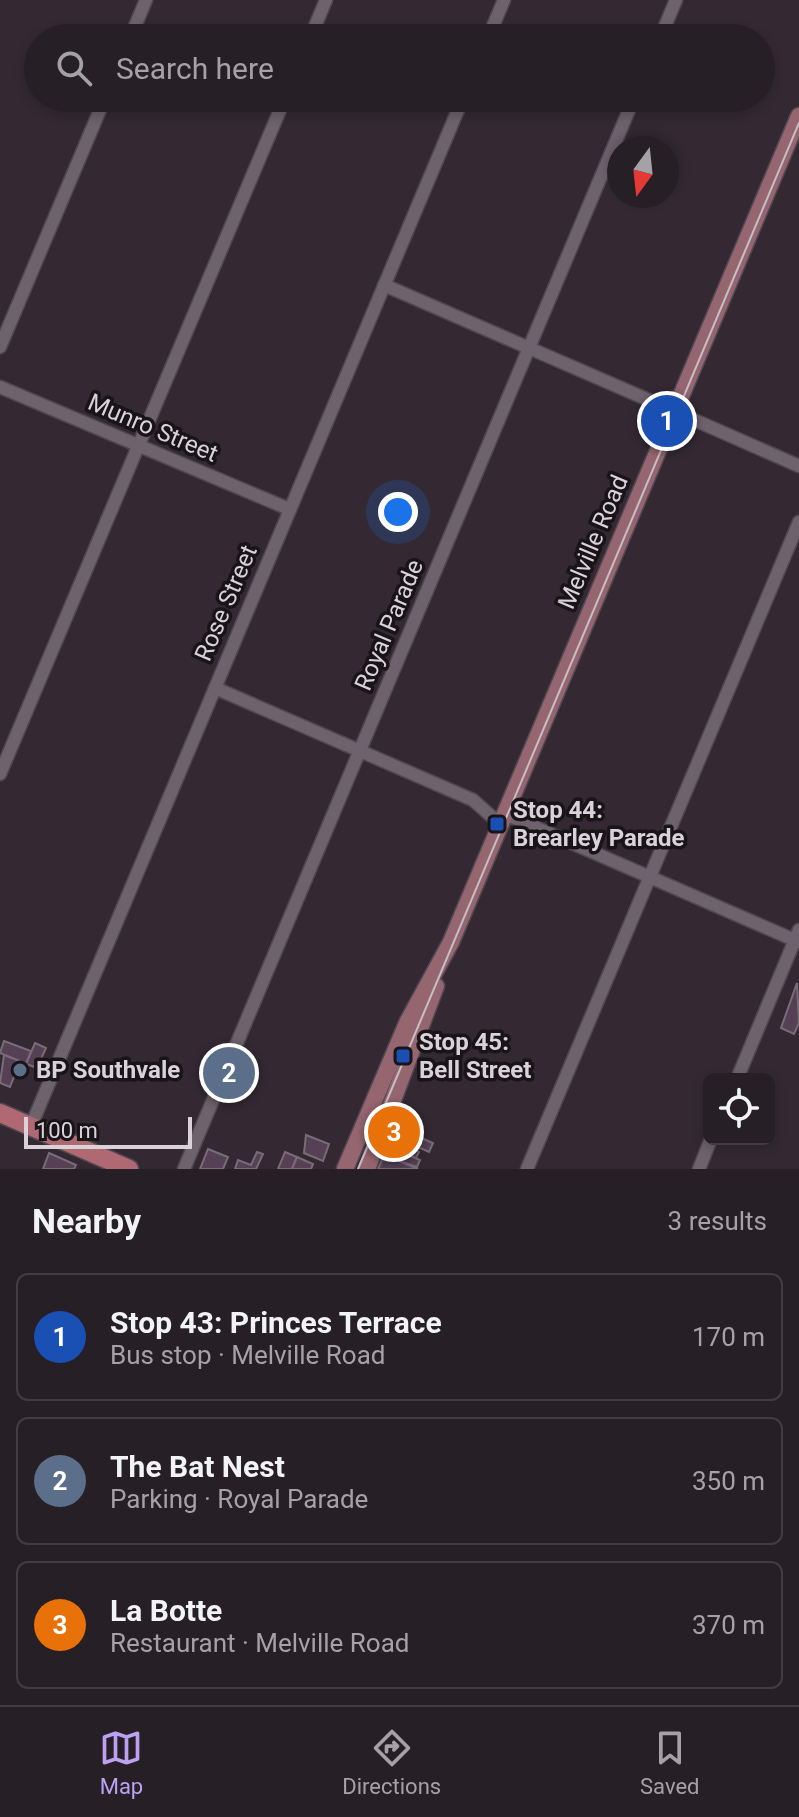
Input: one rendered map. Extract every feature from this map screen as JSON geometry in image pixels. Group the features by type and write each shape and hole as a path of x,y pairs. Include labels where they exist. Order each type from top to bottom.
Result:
{"highway":[{"path":"0,1113 31,1126 92,1162 129,1169"}],"main road":[{"name":"Melville Road","path":"367,1169 413,1056 451,942 799,116"},
{"name":"Melville Road","path":"345,1169 408,1021 451,942"}],"street":[{"path":"136,24 146,0"},
{"path":"316,24 326,0"},
{"path":"494,24 504,0"},
{"path":"666,24 676,0"},
{"path":"0,347 99,112"},
{"path":"0,774 279,112"},
{"name":"Rose Street","path":"31,1126 457,112"},
{"name":"Royal Parade","path":"184,1169 628,112"},
{"path":"384,285 799,466"},
{"name":"Munro Street","path":"0,387 289,509"},
{"path":"527,1169 799,522"},
{"path":"215,688 650,877 798,937 740,1073"},
{"path":"473,800 505,814"},
{"path":"0,1121 31,1126"},
{"path":"699,1169 709,1145"}],"building":[{"path":"797,983 799,1023 794,1034 781,1028"},
{"path":"4,1041 31,1051 26,1064 0,1053"},
{"path":"35,1043 46,1048 37,1068 26,1064"},
{"path":"4,1055 20,1061 10,1087 0,1083"},
{"path":"396,1127 433,1143 429,1152 392,1136"},
{"path":"306,1135 329,1144 323,1161 304,1153"},
{"path":"392,1136 419,1152 416,1158 388,1146"},
{"path":"388,1146 420,1160 417,1167 399,1161 418,1169 378,1169"},
{"path":"208,1149 228,1157 223,1169 200,1169"},
{"path":"257,1152 263,1154 256,1169 235,1169 238,1160 251,1165"},
{"path":"285,1152 297,1157 292,1169 278,1169"},
{"path":"49,1153 76,1165 74,1169 43,1169"},
{"path":"297,1157 313,1164 311,1169 292,1169"}],"tram line":[{"path":"358,1169 799,123"}],"place":[{"name":"Stop 43: Princes Terrace","path":"667,421"},
{"name":"Stop 44: Brearley Parade","path":"497,824"},
{"name":"Stop 45: Bell Street","path":"403,1056"},
{"name":"BP Southvale","path":"20,1070"},
{"name":"The Bat Nest","path":"229,1073"},
{"name":"La Botte","path":"394,1132"}]}
